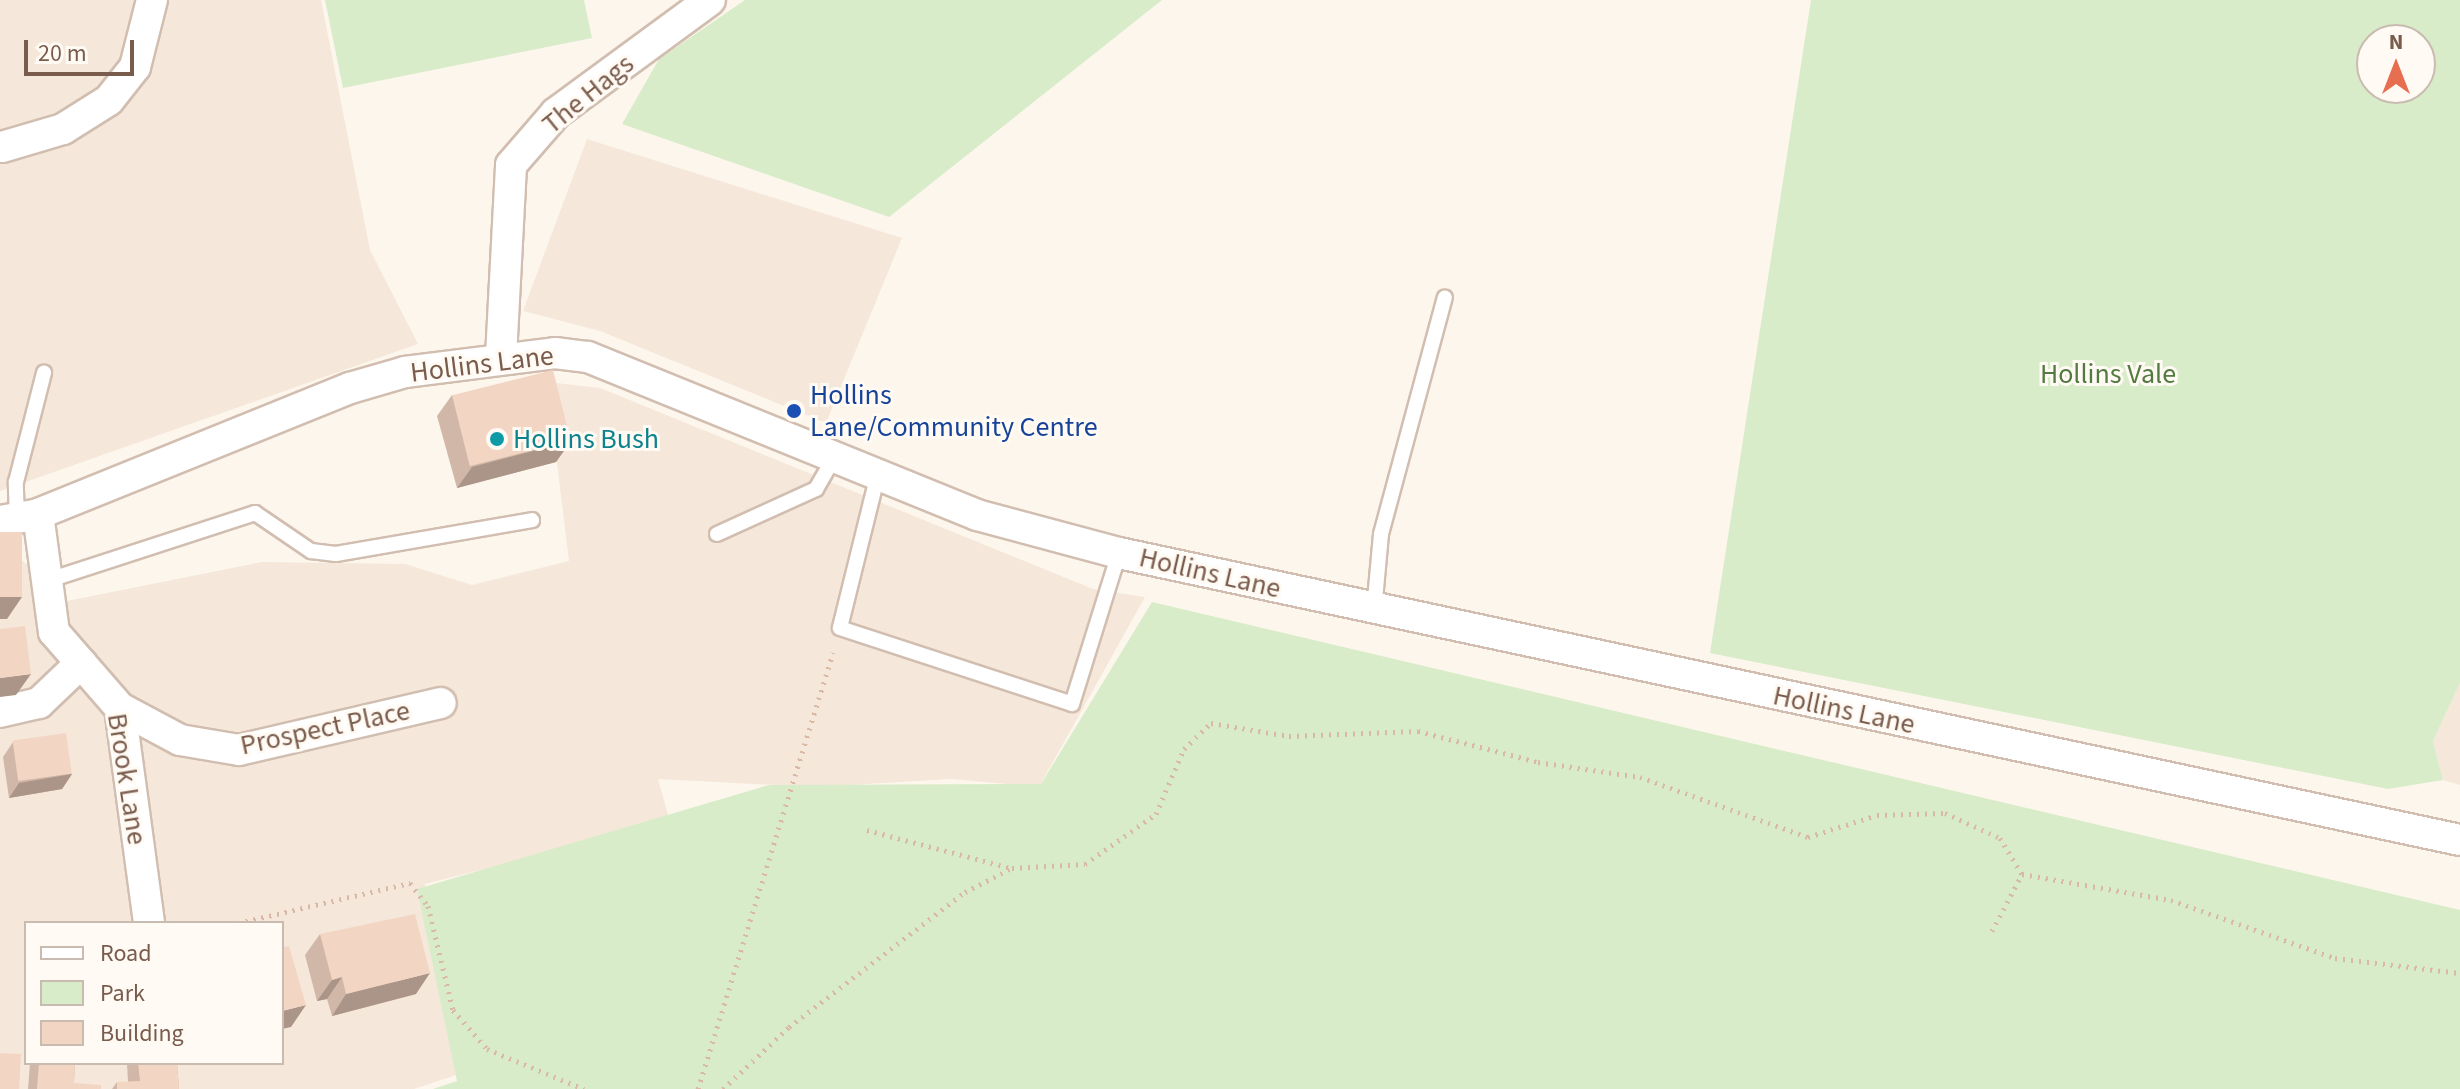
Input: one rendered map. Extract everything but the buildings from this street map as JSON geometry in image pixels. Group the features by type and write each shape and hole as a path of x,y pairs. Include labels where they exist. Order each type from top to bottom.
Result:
{"street":[{"path":"2,147 63,129 109,100 135,67 152,0"},
{"name":"The Hags","path":"501,357 511,165 556,113 710,0"},
{"name":"Hollins Lane","path":"18,518 350,388 501,357 588,357 877,478 977,515 1119,553 1374,611 2460,840"},
{"name":"Brook Lane","path":"18,518 46,581 54,632 120,708 149,921"},
{"path":"0,712 39,703 81,663"},
{"name":"Prospect Place","path":"120,708 180,740 239,750 441,703"}],"lane":[{"path":"1374,611 1381,534 1445,297"},
{"path":"18,518 16,482 44,373"},
{"path":"717,534 816,489 834,458"},
{"path":"877,478 840,628 1072,704 1119,553"},
{"path":"46,581 255,513 311,551 336,554 532,520"}],"path":[{"path":"698,1089 840,628"},
{"path":"867,830 1012,868 1085,864 1156,814 1184,749 1211,723 1289,736 1418,731 1538,762 1640,777 1808,837 1877,815 1945,813 2000,838 2022,874 2171,900 2335,958 2460,973"},
{"path":"723,1089 903,935 1012,868"},
{"path":"1992,931 2022,874"},
{"path":"247,921 410,883 428,906 453,1010 487,1049 584,1089"}],"shaded area":[{"path":"0,0 321,0 370,250 418,344 0,491"},
{"path":"587,139 902,238 826,423 600,331 523,311"},
{"path":"547,382 600,388 1093,589 1145,597 1039,787 951,779 815,787 658,779 670,822 425,884 462,1073 414,1089 0,1089 0,552 15,554 67,601 262,562 405,564 472,585 569,561"},
{"path":"2460,683 2460,785 2443,780 2433,741"}],"green space":[{"path":"325,0 584,0 592,38 343,88"},
{"path":"745,0 1162,0 889,217 622,124 659,59"},
{"name":"Hollins Vale","path":"1811,0 2460,0 2460,683 2433,741 2443,780 2388,789 1710,653"},
{"path":"1152,602 2460,910 2460,1089 433,1089 457,1081 417,889 769,785 1041,784"}],"place":[{"name":"Hollins Lane/Community Centre","path":"794,411"},
{"name":"Hollins Bush","path":"497,439"}]}
